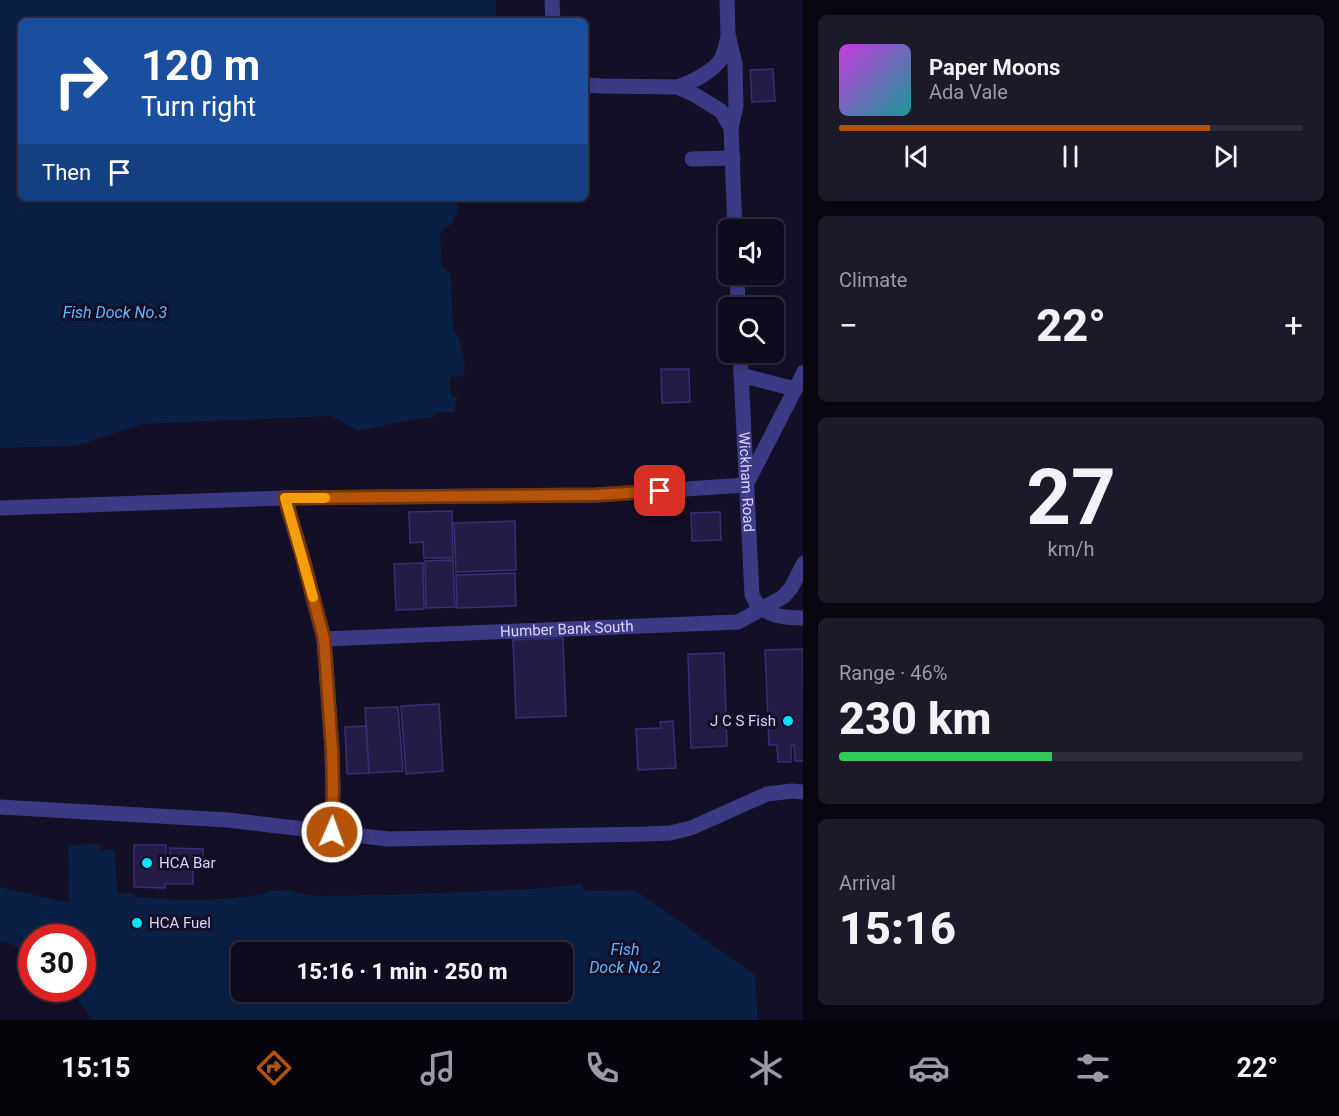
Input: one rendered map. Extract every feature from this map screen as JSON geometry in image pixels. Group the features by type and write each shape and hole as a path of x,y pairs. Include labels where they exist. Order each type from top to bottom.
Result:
{"street":[{"path":"552,0 553,18"},
{"path":"727,0 728,34 735,64 736,106 731,128 735,219"},
{"path":"588,85 677,87 686,84 717,64 722,58 728,34"},
{"path":"677,87 721,111 731,128"},
{"path":"692,159 733,158"},
{"name":"Wickham Road","path":"740,363 752,595 761,609"},
{"path":"1,508 285,498 596,495 746,485 803,374"},
{"path":"741,375 795,389"},
{"path":"285,498 324,639 332,750 332,832"},
{"name":"Humber Bank South","path":"324,639 738,622 783,597 791,588 803,565"},
{"path":"761,609 770,614 803,618"},
{"path":"0,807 228,820 388,838 670,833 691,828 766,794 803,792"}],"water":[{"name":"Fish Dock No.3","path":"0,0 496,0 496,18 18,18 18,201 459,201 452,224 443,229 440,234 441,260 443,268 449,272 451,279 453,327 460,341 465,365 464,376 450,377 449,386 452,397 457,397 454,412 437,412 433,417 358,431 331,416 142,424 71,446 0,448"},
{"name":"Fish Dock No.2","path":"100,844 101,850 115,850 117,893 132,893 136,897 183,900 224,899 289,890 322,896 418,894 533,889 582,883 583,891 635,890 755,975 758,1020 93,1020 80,1002 96,1002 96,924 18,924 18,947 0,941 0,887 69,903 68,845"}],"building":[{"path":"773,69 775,101 752,102 750,70"},
{"path":"661,369 689,369 690,402 662,403"},
{"path":"452,511 453,558 424,558 423,542 410,543 409,512"},
{"path":"720,512 721,540 692,541 691,513"},
{"path":"515,521 516,570 456,572 454,523"},
{"path":"453,560 455,607 426,608 425,561"},
{"path":"423,563 424,609 396,610 394,564"},
{"path":"515,573 516,606 457,608 456,575"},
{"path":"563,638 566,716 516,718 513,640"},
{"path":"803,649 803,761 795,761 794,745 791,745 791,762 778,762 777,745 769,745 765,650"},
{"path":"724,653 727,746 691,748 688,654"},
{"path":"439,704 443,771 406,774 401,706"},
{"path":"398,707 403,771 369,773 365,708"},
{"path":"673,721 676,768 638,770 636,729 661,728 660,722"},
{"path":"366,726 369,773 347,774 345,727"},
{"path":"134,845 166,845 166,860 170,860 170,848 203,849 203,865 193,865 193,884 165,884 165,888 134,887"}],"slow traffic":[{"path":"313,597 285,498 325,498"}],"place":[{"name":"J C S Fish","path":"788,721"},
{"name":"HCA Bar","path":"147,863"},
{"name":"HCA Fuel","path":"137,923"}],"route":[{"path":"332,832 332,750 324,639 285,498 596,495 660,491"}]}
